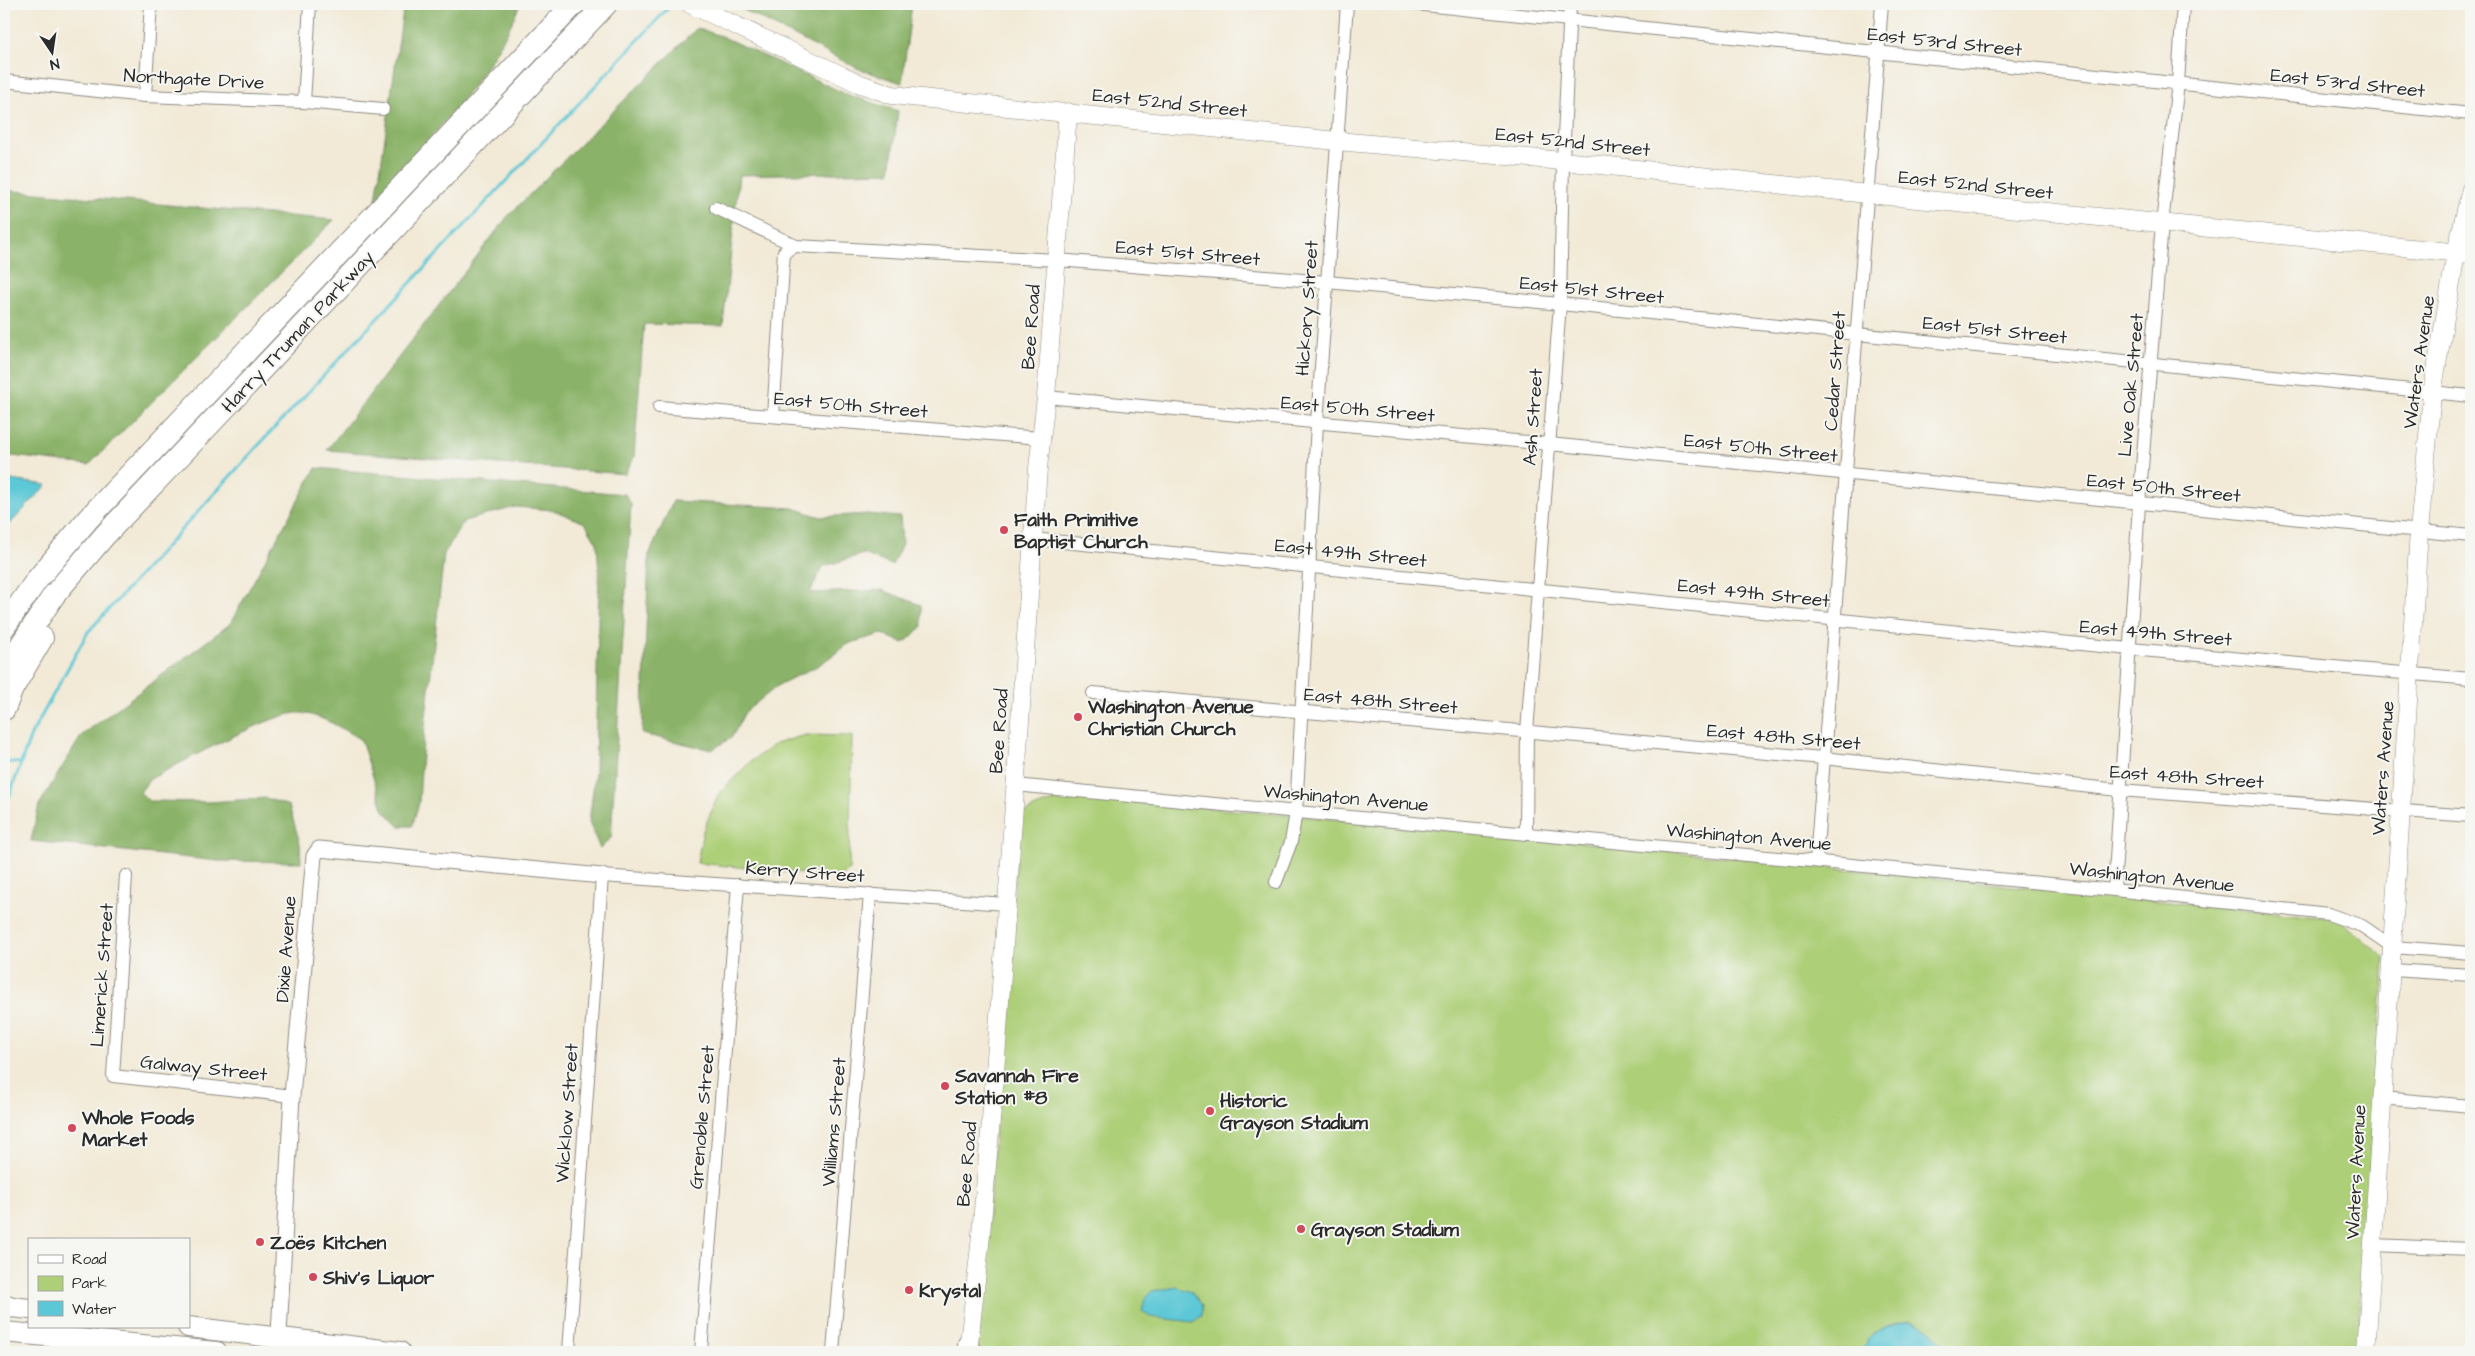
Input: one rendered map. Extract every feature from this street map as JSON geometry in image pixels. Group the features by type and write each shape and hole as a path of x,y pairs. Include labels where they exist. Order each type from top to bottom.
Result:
{"highway":[{"name":"Harry Truman Parkway","path":"4,627 61,550 574,4"},
{"name":"Harry Truman Parkway","path":"4,671 54,595 100,541 606,4"},
{"path":"4,709 40,640 93,570 449,170"},
{"path":"4,600 47,550 146,458"}],"main road":[{"name":"East 52nd Street","path":"690,4 858,83 892,95 2464,253"},
{"name":"Bee Road","path":"969,1350 993,1095 1032,539 1040,438 1046,397 1068,112"},
{"name":"Waters Avenue","path":"2366,1352 2419,531 2432,394 2464,253 2471,189"},
{"path":"190,1327 278,1345 400,1352"},
{"path":"4,1332 217,1352"}],"street":[{"path":"145,96 151,4"},
{"path":"304,102 310,4"},
{"name":"Hickory Street","path":"1276,882 1291,842 1296,812 1317,423 1347,4"},
{"name":"East 53rd Street","path":"1415,4 2471,114"},
{"name":"Ash Street","path":"1526,833 1527,732 1560,304 1563,161 1570,4"},
{"name":"Cedar Street","path":"1816,861 1882,4"},
{"name":"Live Oak Street","path":"2114,890 2139,504 2162,224 2178,83 2183,4"},
{"name":"Northgate Drive","path":"4,81 145,96 304,102 383,109"},
{"name":"East 51st Street","path":"716,208 796,246 1057,260 1327,282 2151,363 2432,394 2471,396"},
{"path":"773,416 784,252 796,246"},
{"name":"East 50th Street","path":"1046,397 1549,444 2471,536"},
{"name":"East 50th Street","path":"659,407 1040,438"},
{"name":"East 49th Street","path":"1032,539 2130,649 2471,679"},
{"name":"East 48th Street","path":"1094,693 1823,758 2119,790 2471,816"},
{"name":"Washington Avenue","path":"1015,784 2114,890 2328,914 2362,926 2393,947 2471,953"},
{"name":"Dixie Avenue","path":"278,1345 292,1096 306,959 310,876 314,856 319,849 602,876"},
{"name":"Limerick Street","path":"113,1076 126,876"},
{"name":"Kerry Street","path":"602,876 1006,904"},
{"name":"Wicklow Street","path":"569,1352 602,876"},
{"name":"Grenoble Street","path":"701,1352 738,885"},
{"name":"Williams Street","path":"833,1352 870,894"},
{"path":"2392,970 2471,976"},
{"name":"Galway Street","path":"113,1076 292,1096"},
{"path":"2381,1098 2471,1106"},
{"path":"2372,1245 2471,1249"}],"green space":[{"path":"404,4 520,4 507,32 475,83 437,131 376,200"},
{"path":"732,4 912,4 902,83 859,69"},
{"path":"697,28 721,36 846,94 898,111 890,172 739,175 723,326 644,324 634,457 625,474 327,450 508,216"},
{"path":"4,190 334,220 89,465 4,455"},
{"path":"316,468 625,494 631,504 611,838 600,849 589,822 595,774 599,573 597,543 585,523 553,510 515,507 464,521 444,554 422,753 419,803 412,826 399,826 384,811 361,740 325,720 302,713 290,714 272,720 227,739 150,779 140,792 149,801 210,802 266,798 289,806 300,843 301,862 218,861 31,841 39,805 82,735 230,624"},
{"path":"673,501 793,508 821,517 868,514 900,517 902,544 892,565 863,554 822,567 810,593 882,590 921,605 922,627 904,643 882,634 850,643 819,665 780,684 745,712 732,737 712,750 642,734 649,555"},
{"path":"805,735 852,736 849,870 839,877 697,863 703,831 719,793 750,762 775,744"},
{"path":"1078,796 1528,837 2339,919 2385,958 2357,1352 977,1352 1020,817 1040,806"}],"water":[{"path":"4,479 47,485 4,530"},
{"path":"1177,1287 1192,1292 1202,1306 1201,1316 1193,1322 1150,1317 1142,1311 1145,1298 1152,1291"},
{"path":"1910,1321 1928,1328 1937,1336 1949,1352 1861,1352 1864,1345 1880,1329"}],"waterway":[{"path":"4,811 31,735 88,632 267,436 672,4"},
{"path":"9,762 21,763"}],"place":[{"name":"Faith Primitive Baptist Church","path":"1004,530"},
{"name":"Washington Avenue Christian Church","path":"1078,717"},
{"name":"Savannah Fire Station #8","path":"945,1086"},
{"name":"Historic Grayson Stadium","path":"1210,1111"},
{"name":"Whole Foods Market","path":"72,1128"},
{"name":"Grayson Stadium","path":"1301,1229"},
{"name":"Zoës Kitchen","path":"260,1242"},
{"name":"Shiv’s Liquor","path":"313,1277"},
{"name":"Krystal","path":"909,1290"}]}
